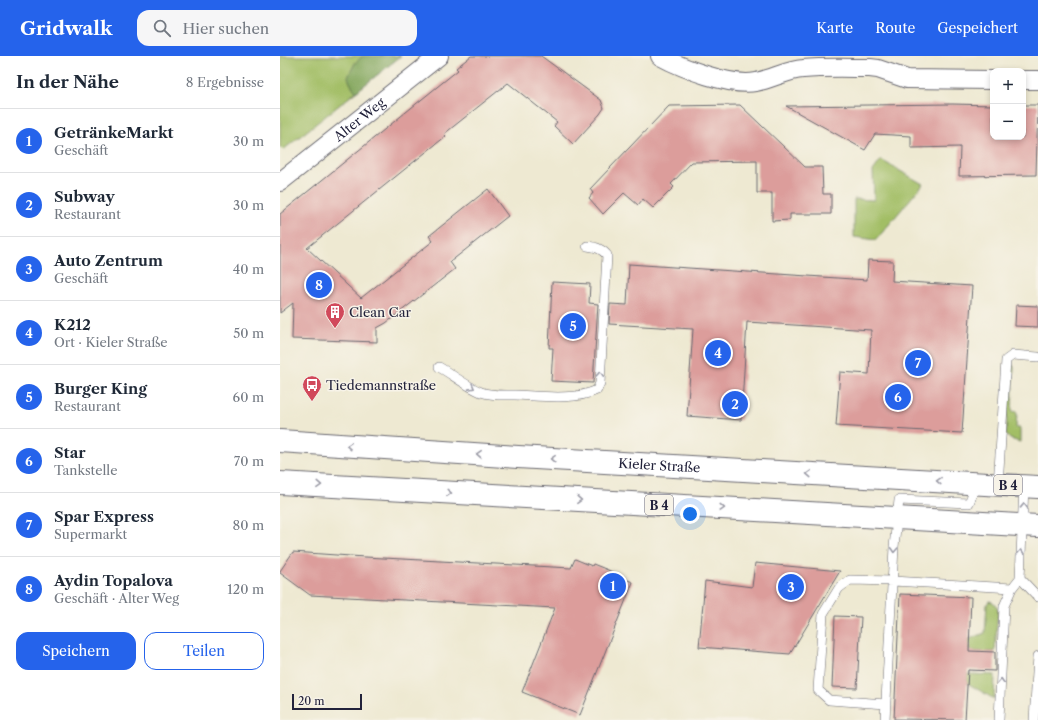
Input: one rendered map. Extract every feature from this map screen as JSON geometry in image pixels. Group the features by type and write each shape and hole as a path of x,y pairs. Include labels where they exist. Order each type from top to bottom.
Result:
{"main road":[{"name":"Kieler Straße","path":"280,441 526,458 1031,486"},
{"name":"B 4","path":"280,483 1031,526"}],"street":[{"name":"Alter Weg","path":"280,182 439,56"},
{"path":"664,58 708,76 741,82 755,82 802,69 878,69 907,79 990,80"},
{"path":"1026,80 1038,80"}],"lane":[{"path":"439,367 473,388 492,394 547,397 576,396 590,394 597,390 600,383 607,255 602,250 587,246"},
{"path":"885,720 898,500 969,503 988,484 1006,360 1013,355 1038,357"},
{"path":"999,720 1004,606 1012,588 1020,578 1031,526 1031,486"},
{"path":"1020,578 1038,597"},
{"path":"886,704 829,700 818,690 823,614 839,588 850,580 1012,588"},
{"path":"1034,720 1038,656"}],"green space":[{"path":"280,56 401,56 283,150 280,147"},
{"path":"363,56 401,56 356,92 348,77 355,63"},
{"path":"881,160 923,184 876,240 854,237 854,199 874,200 873,171"},
{"path":"1009,366 1014,366 1012,411 1017,412 1016,428 1020,428 1020,442 1010,439 1006,435"},
{"path":"989,601 993,602 998,610 995,652 969,651 969,639 985,633 987,604"},
{"path":"967,674 995,675 994,699 967,683"}],"building":[{"path":"471,56 541,56 601,100 604,108 573,144 554,126 557,122 508,83 444,134 446,136 307,248 361,298 433,241 429,236 488,189 508,216 450,262 455,269 386,323 377,328 377,342 292,339 293,303 280,313 280,214 458,70 456,68"},
{"path":"740,105 805,167 822,167 823,194 831,194 831,214 790,214 790,220 772,221 772,193 757,193 757,161 692,162 671,184 674,187 653,208 643,199 638,205 624,193 603,214 589,198 593,193 590,189 669,106"},
{"path":"990,105 990,140 1026,140 1026,105 1038,105 1036,175 959,176 960,147 911,148 911,136 875,134 865,150 786,106"},
{"path":"868,260 893,261 892,281 972,286 962,433 836,426 840,372 869,374 871,330 747,322 741,420 687,416 693,329 609,324 610,304 627,305 629,264 867,280"},
{"path":"552,282 590,284 589,303 598,304 593,383 551,381 553,348 549,348"},
{"path":"1016,305 1038,306 1038,327 1015,326"},
{"path":"293,552 571,568 575,559 592,566 593,564 616,574 616,576 633,582 580,715 522,692 555,608 310,595 280,573"},
{"path":"755,563 840,571 790,654 699,647 705,581 752,587"},
{"path":"900,594 971,597 969,651 995,652 995,671 968,670 965,720 894,719"},
{"path":"835,616 861,617 857,688 832,687"}],"place":[{"name":"Aydin Topalova","path":"319,285"},
{"name":"Burger King","path":"573,326"},
{"name":"Clean Car","path":"335,329"},
{"name":"K212","path":"718,353"},
{"name":"Spar Express","path":"918,363"},
{"name":"Star","path":"898,397"},
{"name":"Tiedemannstraße","path":"312,402"},
{"name":"Subway","path":"735,404"},
{"name":"GetränkeMarkt","path":"613,586"},
{"name":"Auto Zentrum","path":"791,587"}]}
